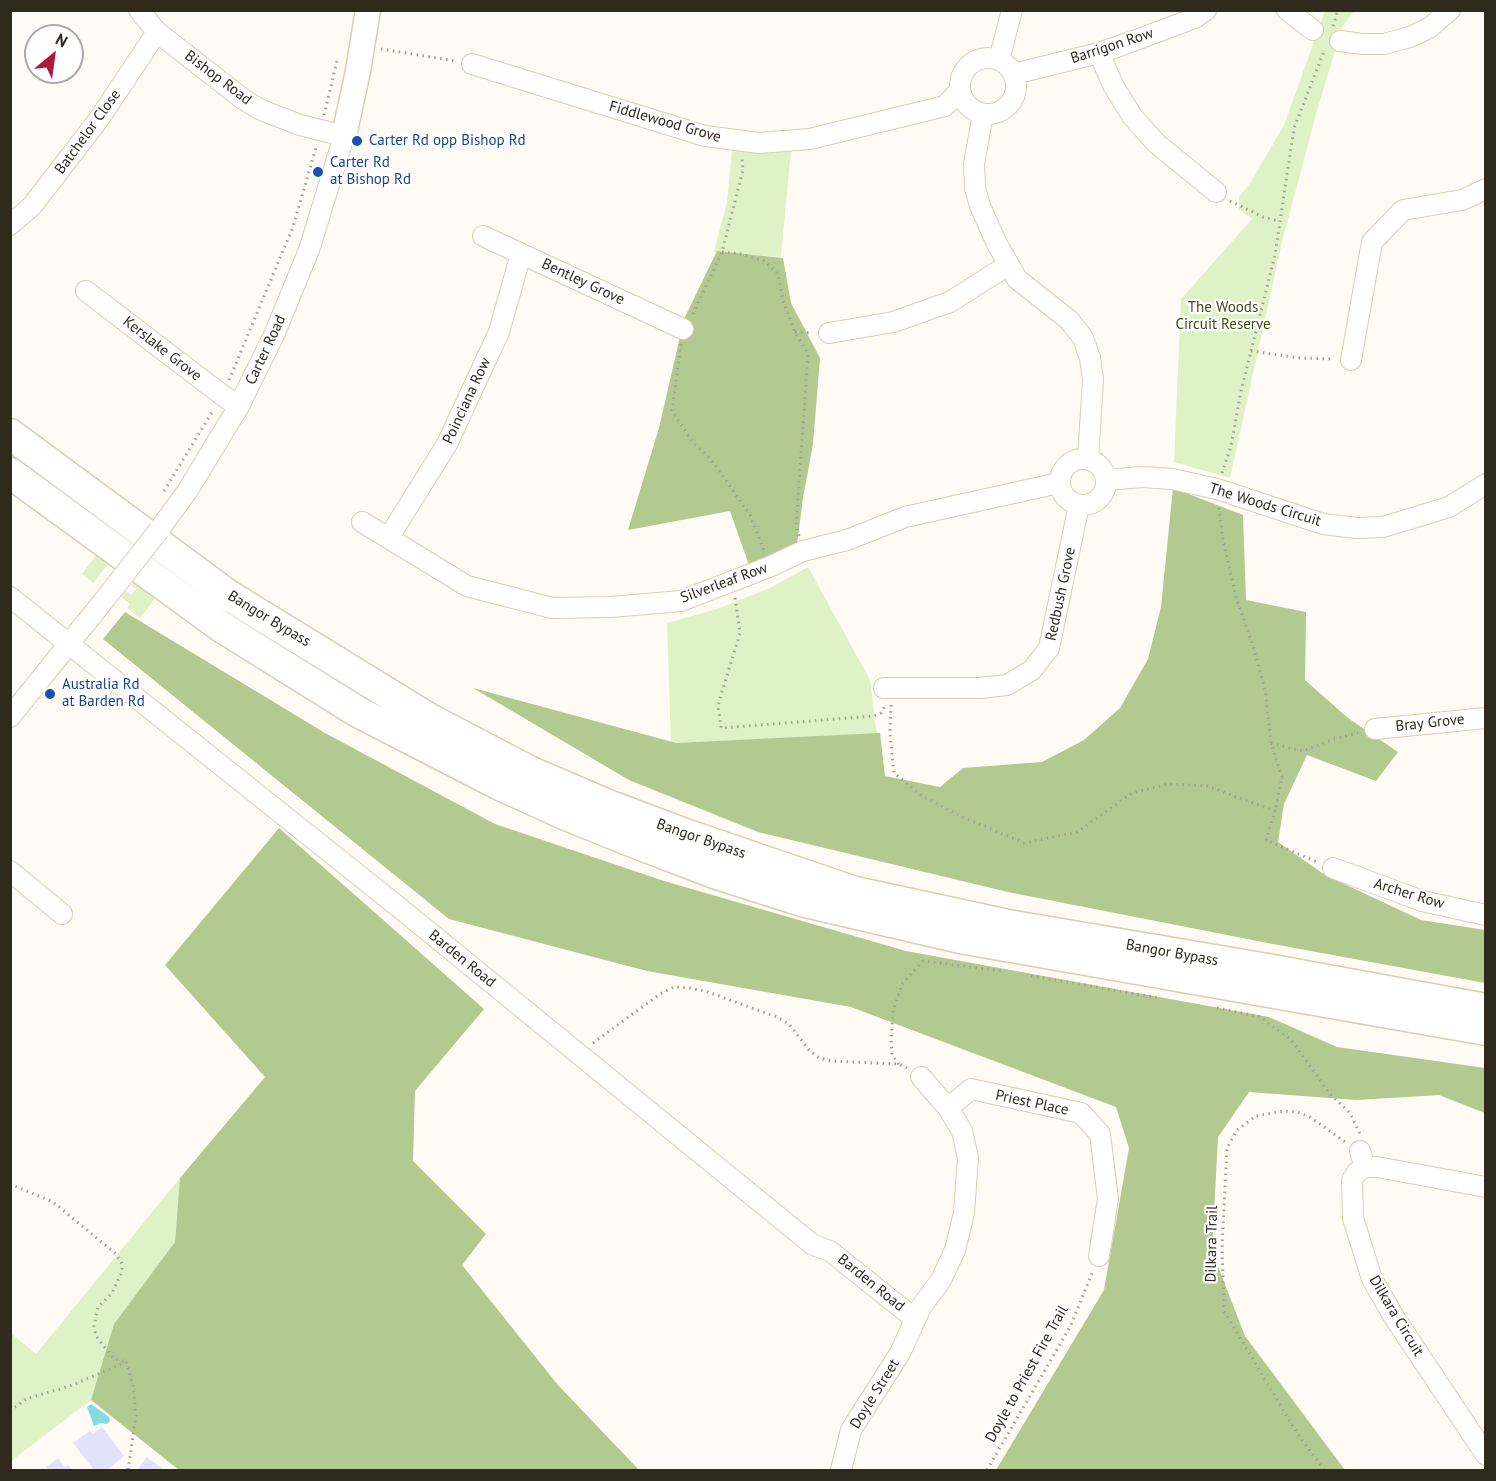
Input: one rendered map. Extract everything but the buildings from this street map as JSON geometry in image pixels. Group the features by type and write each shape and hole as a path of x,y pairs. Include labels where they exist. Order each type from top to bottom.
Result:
{"main road":[{"name":"Bangor Bypass","path":"10,434 228,595 428,718 531,772 608,805 686,834 866,894 1008,925 1485,1009"},
{"name":"Bangor Bypass","path":"10,473 220,626 358,712 498,784 639,844 805,902 960,938 1485,1030"}],"street":[{"name":"Bishop Road","path":"140,10 158,32 259,109 344,136"},
{"name":"Carter Road","path":"10,717 159,530 188,490 239,406 300,275 344,136 368,10"},
{"path":"999,60 1012,10"},
{"name":"Barrigon Row","path":"1014,74 1099,53 1195,18 1206,10"},
{"path":"1287,10 1312,30"},
{"path":"1333,38 1362,44 1384,44 1410,37 1428,28 1450,10"},
{"name":"Batchelor Close","path":"10,225 32,206 99,119 158,32"},
{"path":"1099,53 1113,85 1132,116 1157,144 1216,192"},
{"path":"982,58 999,60 1005,63 1014,74 1016,91 1008,107 992,114 983,114 968,106 960,90 960,81 968,66 982,58"},
{"name":"Fiddlewood Grove","path":"472,63 705,136 759,144 810,139 945,106 960,90"},
{"path":"983,114 974,164 975,188 980,206 1017,279 1069,320 1083,338 1090,358 1093,380 1088,459"},
{"path":"1351,360 1372,242 1403,210 1462,200 1485,189"},
{"name":"Bentley Grove","path":"483,236 683,329"},
{"name":"Poinciana Row","path":"389,537 452,434 499,332 521,254"},
{"path":"829,333 893,322 950,302 974,289 1008,265"},
{"name":"Kerslake Grove","path":"86,291 239,406"},
{"path":"1075,459 1088,459 1101,466 1106,480 1104,492 1097,501 1079,505 1065,497 1059,483 1061,471 1075,459"},
{"name":"The Woods Circuit","path":"1106,480 1142,477 1172,479 1217,489 1323,524 1357,528 1383,527 1449,507 1485,484"},
{"name":"Silverleaf Row","path":"362,522 467,586 552,608 611,607 681,601 733,582 803,551 847,540 905,517 1059,483"},
{"name":"Redbush Grove","path":"888,688 980,688 1007,685 1032,670 1049,648 1079,505"},
{"name":"Barden Road","path":"10,597 396,905 813,1245 830,1251 915,1319"},
{"name":"Bray Grove","path":"1374,729 1485,718"},
{"name":"Archer Row","path":"1333,868 1422,901 1485,915"},
{"path":"10,871 62,914"},
{"path":"915,1319 949,1265 958,1241 964,1213 968,1158 962,1131 948,1108 921,1077"},
{"name":"Priest Place","path":"948,1108 971,1089 1081,1113 1100,1134 1108,1199 1099,1256"},
{"path":"1362,1159 1377,1167 1485,1187"},
{"name":"Dilkara Circuit","path":"1362,1159 1352,1180 1353,1218 1372,1279 1394,1317 1485,1455"},
{"name":"Doyle Street","path":"841,1470 851,1430 900,1353 915,1319"}],"path":[{"path":"1333,868 1266,840 1282,777 1271,743 1265,689 1236,597 1223,541 1217,489 1231,446 1241,391 1275,255 1294,128 1333,38 1338,10"},
{"path":"158,500 222,395 293,227 342,43 472,63"},
{"path":"740,142 743,170 722,252 699,305 683,329 672,411 694,444 720,472 750,515 769,567"},
{"path":"1216,192 1244,209 1279,221"},
{"path":"722,252 765,261 778,274 784,304 791,323 808,354 796,526 803,551"},
{"path":"1251,351 1300,358 1351,360"},
{"path":"733,582 740,633 718,705 721,728 874,716 884,709 888,688"},
{"path":"888,688 894,773 922,796 960,816 1024,843 1077,832 1132,793 1168,784 1207,786 1275,811"},
{"path":"1271,743 1304,751 1334,739 1374,729"},
{"path":"921,1077 899,1064 892,1055 893,1011 902,984 923,961 1007,971"},
{"path":"1029,975 1168,999"},
{"path":"591,1045 660,994 674,987 705,991 777,1017 789,1024 809,1050 819,1058 831,1062 899,1064"},
{"path":"1208,1006 1261,1017 1292,1041 1330,1094 1350,1113 1360,1131 1362,1159"},
{"name":"Dilkara Trail","path":"1324,1470 1297,1433 1224,1311 1222,1247 1227,1148 1237,1130 1256,1116 1283,1111 1297,1112 1310,1117 1362,1159"},
{"path":"10,1184 53,1202 116,1254 122,1264 122,1272 112,1293 98,1307 94,1326 96,1336 113,1358 126,1362"},
{"name":"Doyle to Priest Fire Trail","path":"987,1470 1070,1327 1099,1256"},
{"path":"126,1362 133,1384 136,1416 128,1470"},
{"path":"10,1411 26,1399 91,1378 126,1362"}],"green space":[{"name":"The Woods Circuit Reserve","path":"1325,11 1354,11 1342,28 1282,242 1230,478 1174,462 1181,299 1252,219 1239,209 1239,197 1251,182 1284,125"},
{"path":"732,149 791,150 781,257 714,252 727,202"},
{"path":"717,251 783,258 791,303 820,358 813,444 797,544 749,565 730,511 628,530 659,428 684,319"},
{"path":"1173,488 1243,515 1246,600 1306,612 1305,680 1348,718 1398,752 1376,781 1307,755 1284,804 1278,842 1325,875 1421,920 1485,930 1485,983 1008,892 758,832 629,780 473,688 676,743 880,733 885,776 940,787 963,768 1042,762 1084,740 1120,708 1148,659 1161,607"},
{"path":"131,509 144,519 93,583 82,574"},
{"path":"189,553 140,618 127,608 130,604 121,597 126,591 131,595 136,589 131,585 155,555"},
{"path":"808,567 870,680 877,735 671,743 667,623 717,609 770,588"},
{"path":"125,612 325,733 495,824 664,881 906,951 1269,1017 1337,1047 1485,1068 1485,1113 1439,1095 1357,1100 1249,1092 1218,1137 1212,1251 1245,1336 1345,1470 996,1470 1104,1290 1129,1148 1116,1107 851,1007 647,971 449,919 103,639"},
{"path":"279,828 484,1009 415,1091 413,1161 486,1234 462,1265 558,1385 639,1470 179,1470 91,1400 114,1324 175,1242 180,1178 265,1077 165,965"},
{"path":"180,1178 175,1242 114,1324 91,1400 11,1461 11,1333 36,1354"}],"water":[{"path":"91,1404 109,1417 110,1421 107,1424 101,1423 94,1426 87,1407"}],"place":[{"name":"Carter Rd opp Bishop Rd","path":"357,141"},
{"name":"Carter Rd at Bishop Rd","path":"318,172"},
{"name":"Australia Rd at Barden Rd","path":"50,694"}]}
